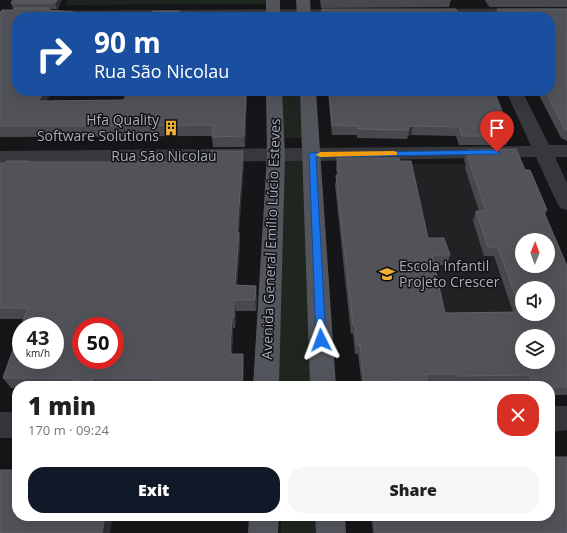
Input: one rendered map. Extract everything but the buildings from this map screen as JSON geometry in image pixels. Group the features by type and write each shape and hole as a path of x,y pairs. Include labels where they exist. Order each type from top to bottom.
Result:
{"main road":[{"name":"Avenida General Emílio Lúcio Esteves","path":"266,381 276,155 274,96"},
{"path":"308,96 323,381"},
{"path":"264,521 264,533"},
{"path":"330,521 331,533"}],"street":[{"path":"164,12 273,10 346,12"},
{"path":"435,12 476,10 567,12"},
{"path":"0,15 12,15"},
{"path":"516,96 567,203"},
{"name":"Rua São Nicolau","path":"0,157 312,155 567,151"},
{"path":"555,418 567,418"},
{"path":"0,425 12,425"}],"shaded area":[{"path":"67,0 267,0 267,4 65,5"},
{"path":"280,96 301,96 304,138 280,138"},
{"path":"278,161 302,161 312,381 279,381"},
{"path":"523,163 553,233 515,233 515,273 555,273 555,239 567,267 567,319 555,319 555,281 515,281 515,319 441,320 434,285 345,286 343,263 429,262 407,164"},
{"path":"281,521 320,521 320,533 281,533"}],"slow traffic":[{"path":"320,155 394,154"}],"place":[{"name":"Hfa Quality Software Solutions","path":"171,128"},
{"name":"Escola Infantil Projeto Crescer","path":"387,274"}],"route":[{"path":"321,340 312,155 497,152"}]}
